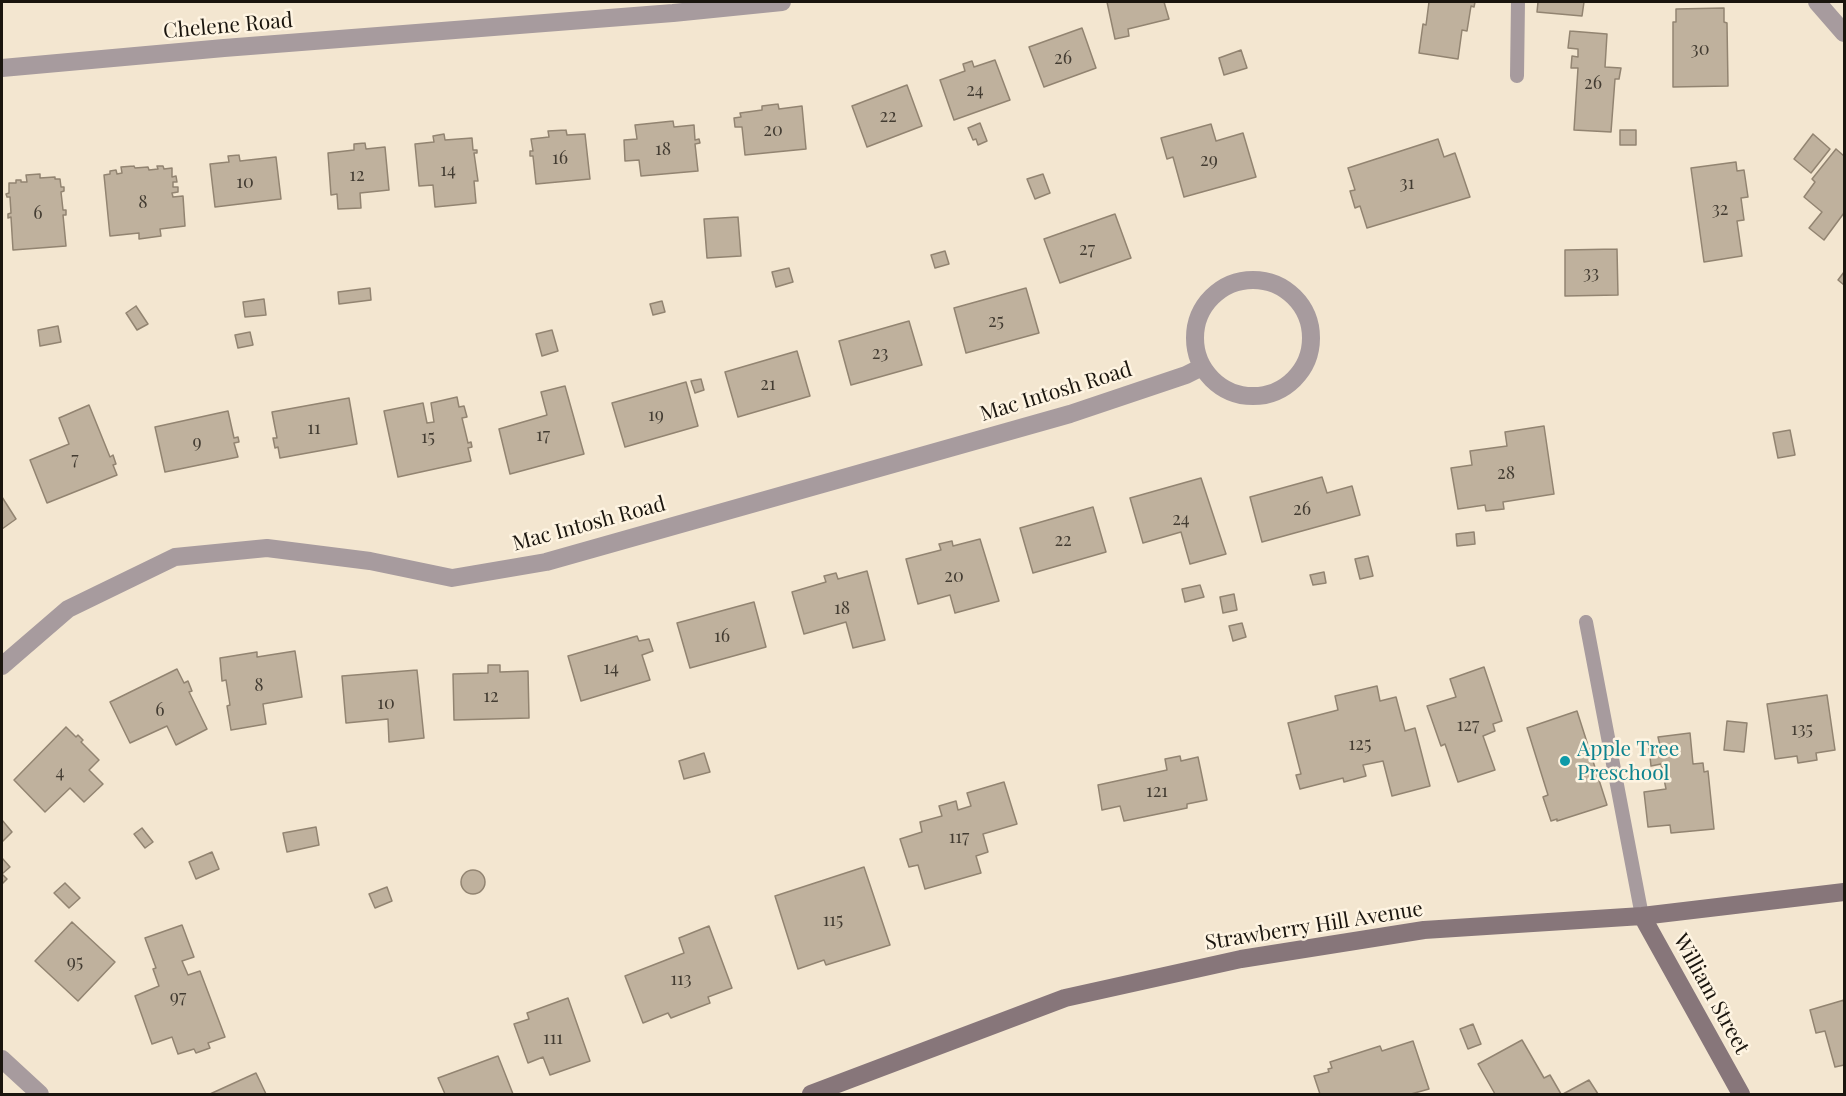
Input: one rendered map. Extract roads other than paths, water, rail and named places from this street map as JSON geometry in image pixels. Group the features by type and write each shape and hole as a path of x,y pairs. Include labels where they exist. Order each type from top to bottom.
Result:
{"main road":[{"name":"Strawberry Hill Avenue","path":"811,1095 1065,998 1241,959 1424,930 1642,916 1845,892"},
{"name":"William Street","path":"1642,916 1741,1095"}],"street":[{"name":"Chelene Road","path":"2,68 782,2"},
{"path":"1817,2 1845,33"},
{"path":"1246,280 1269,282 1289,292 1304,310 1311,332 1309,355 1299,375 1282,390 1260,397 1237,395 1217,384 1202,367 1195,345 1197,322 1207,302 1225,287 1246,280"},
{"name":"Mac Intosh Road","path":"2,666 68,609 176,557 267,548 370,561 452,578 546,562 1070,414 1186,375 1202,367"},
{"path":"2,1059 40,1095"}],"lane":[{"path":"1517,76 1518,2"},
{"path":"1586,622 1642,916"}],"place":[{"name":"Apple Tree Preschool","path":"1565,761"}]}
